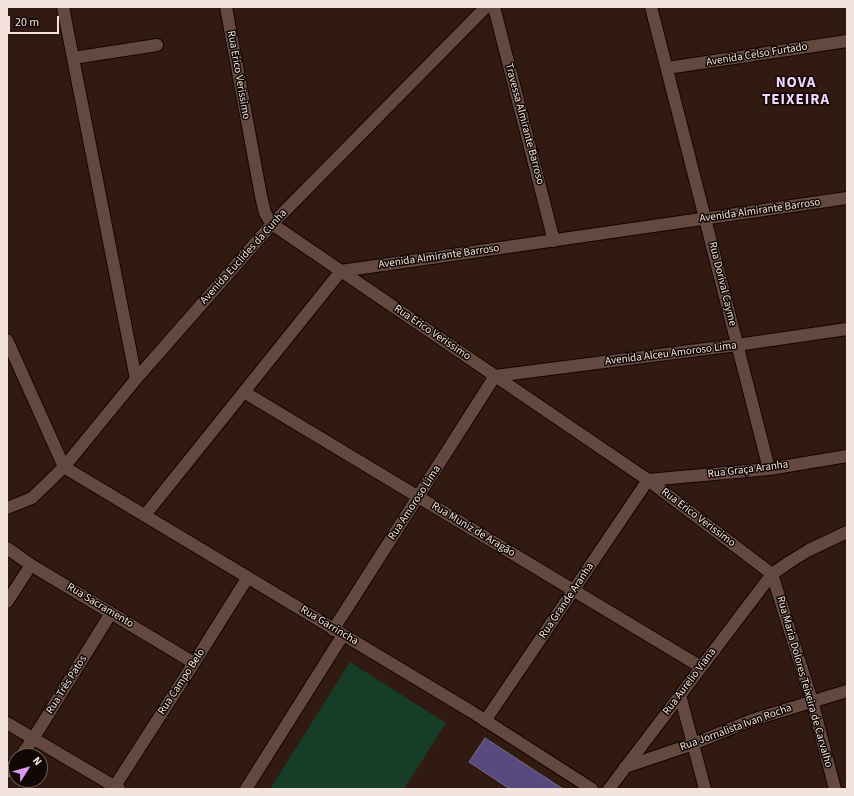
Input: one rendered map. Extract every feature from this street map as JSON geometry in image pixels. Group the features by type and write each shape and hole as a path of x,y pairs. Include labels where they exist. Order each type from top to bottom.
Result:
{"street":[{"path":"63,7 136,379"},
{"name":"Rua Erico Verissimo","path":"226,7 261,196 265,213 272,224 648,480 772,574"},
{"name":"Avenida Euclides da Cunha","path":"7,508 32,498 64,467 136,379 272,224 486,7"},
{"name":"Travessa Almirante Barroso","path":"494,7 554,241"},
{"name":"Rua Dorival Cayme","path":"651,7 769,469"},
{"name":"Avenida Celso Furtado","path":"667,68 847,41"},
{"path":"73,58 157,45"},
{"name":"Avenida Almirante Barroso","path":"341,271 847,198"},
{"path":"146,515 341,271"},
{"name":"Avenida Alceu Amoroso Lima","path":"495,376 737,345 847,328"},
{"path":"7,340 64,467"},
{"name":"Rua Amoroso Lima","path":"246,789 418,497 495,376"},
{"name":"Rua Muniz de Aragão","path":"244,392 701,667"},
{"name":"Rua Graça Aranha","path":"648,480 769,469 847,456"},
{"name":"Rua Garrincha","path":"64,467 146,515 485,721 592,789"},
{"name":"Rua Grande Aranha","path":"485,721 648,480"},
{"name":"Rua Aurelio Viana","path":"609,789 772,574 809,550 847,532"},
{"name":"Rua Sacramento","path":"7,548 31,565 194,664"},
{"path":"7,602 31,565"},
{"name":"Rua Maria Dolores Teixeira de Carvalho","path":"772,574 812,701 835,789"},
{"name":"Rua Campo Belo","path":"117,788 248,577"},
{"name":"Rua Três Patos","path":"27,748 111,613"},
{"name":"Rua Jornalista Ivan Rocha","path":"625,767 693,744 752,720 847,691"},
{"path":"680,695 705,789"},
{"path":"7,723 117,788"}],"green space":[{"path":"350,662 446,723 404,789 270,789"}],"building":[{"path":"485,738 563,789 510,789 469,762"}],"district":[{"name":"NOVA TEIXEIRA","path":"796,92"}]}
